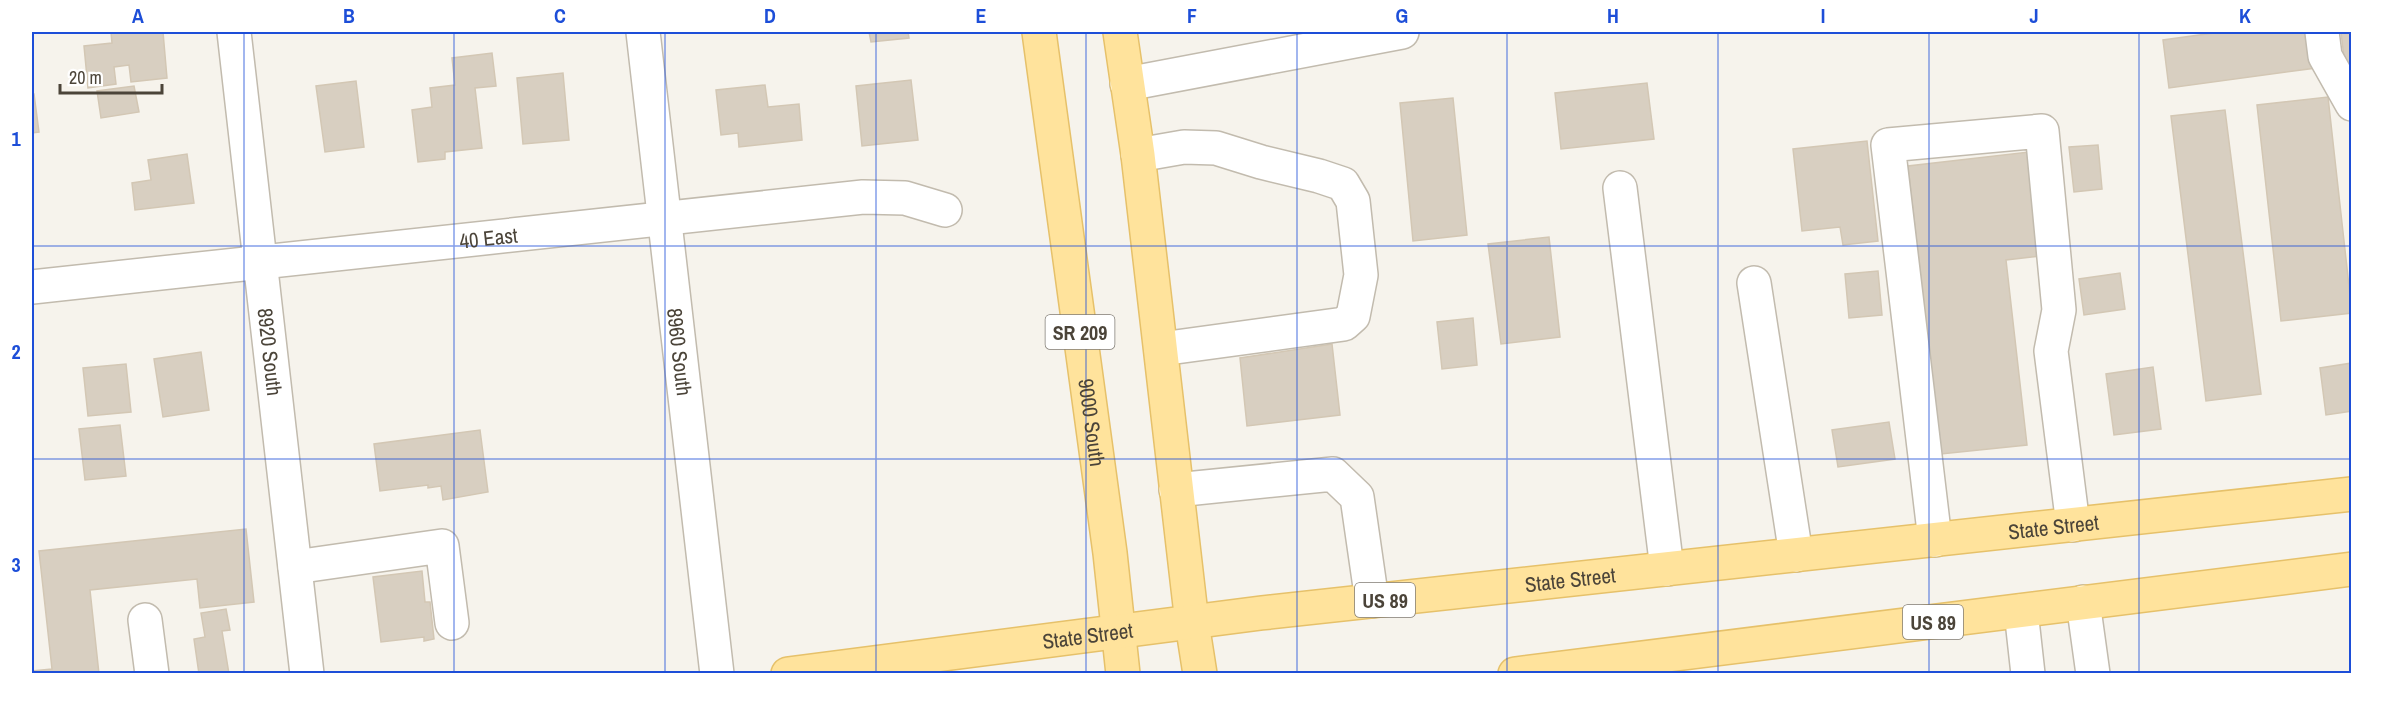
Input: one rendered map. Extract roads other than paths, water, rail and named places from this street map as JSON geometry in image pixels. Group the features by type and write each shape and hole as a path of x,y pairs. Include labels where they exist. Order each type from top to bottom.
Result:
{"main road":[{"name":"9000 South","path":"1038,32 1120,633 1123,674"},
{"path":"1120,32 1138,155 1176,490 1200,674"},
{"name":"State Street","path":"788,674 1372,601 2352,494"},
{"name":"US 89","path":"1525,673 2352,569"}],"street":[{"name":"8920 South","path":"234,32 307,674"},
{"name":"8960 South","path":"643,32 717,674"},
{"path":"1127,84 1402,32"},
{"path":"2322,32 2325,56 2352,104"},
{"path":"1935,540 1888,145 2042,130 2059,310 2051,351 2073,525"},
{"path":"1138,155 1184,147 1216,148 1343,184 1353,201 1359,246 1361,275 1358,298 1353,316 1344,324 1161,349"},
{"path":"1620,188 1667,569"},
{"name":"40 East","path":"32,287 863,196 904,198 945,210"},
{"path":"1754,284 1796,555"},
{"path":"1176,490 1333,474 1357,497 1372,601"},
{"path":"294,567 442,546 452,623"},
{"path":"2083,602 2093,674"},
{"path":"2021,611 2028,674"},
{"path":"145,620 152,674"}]}
